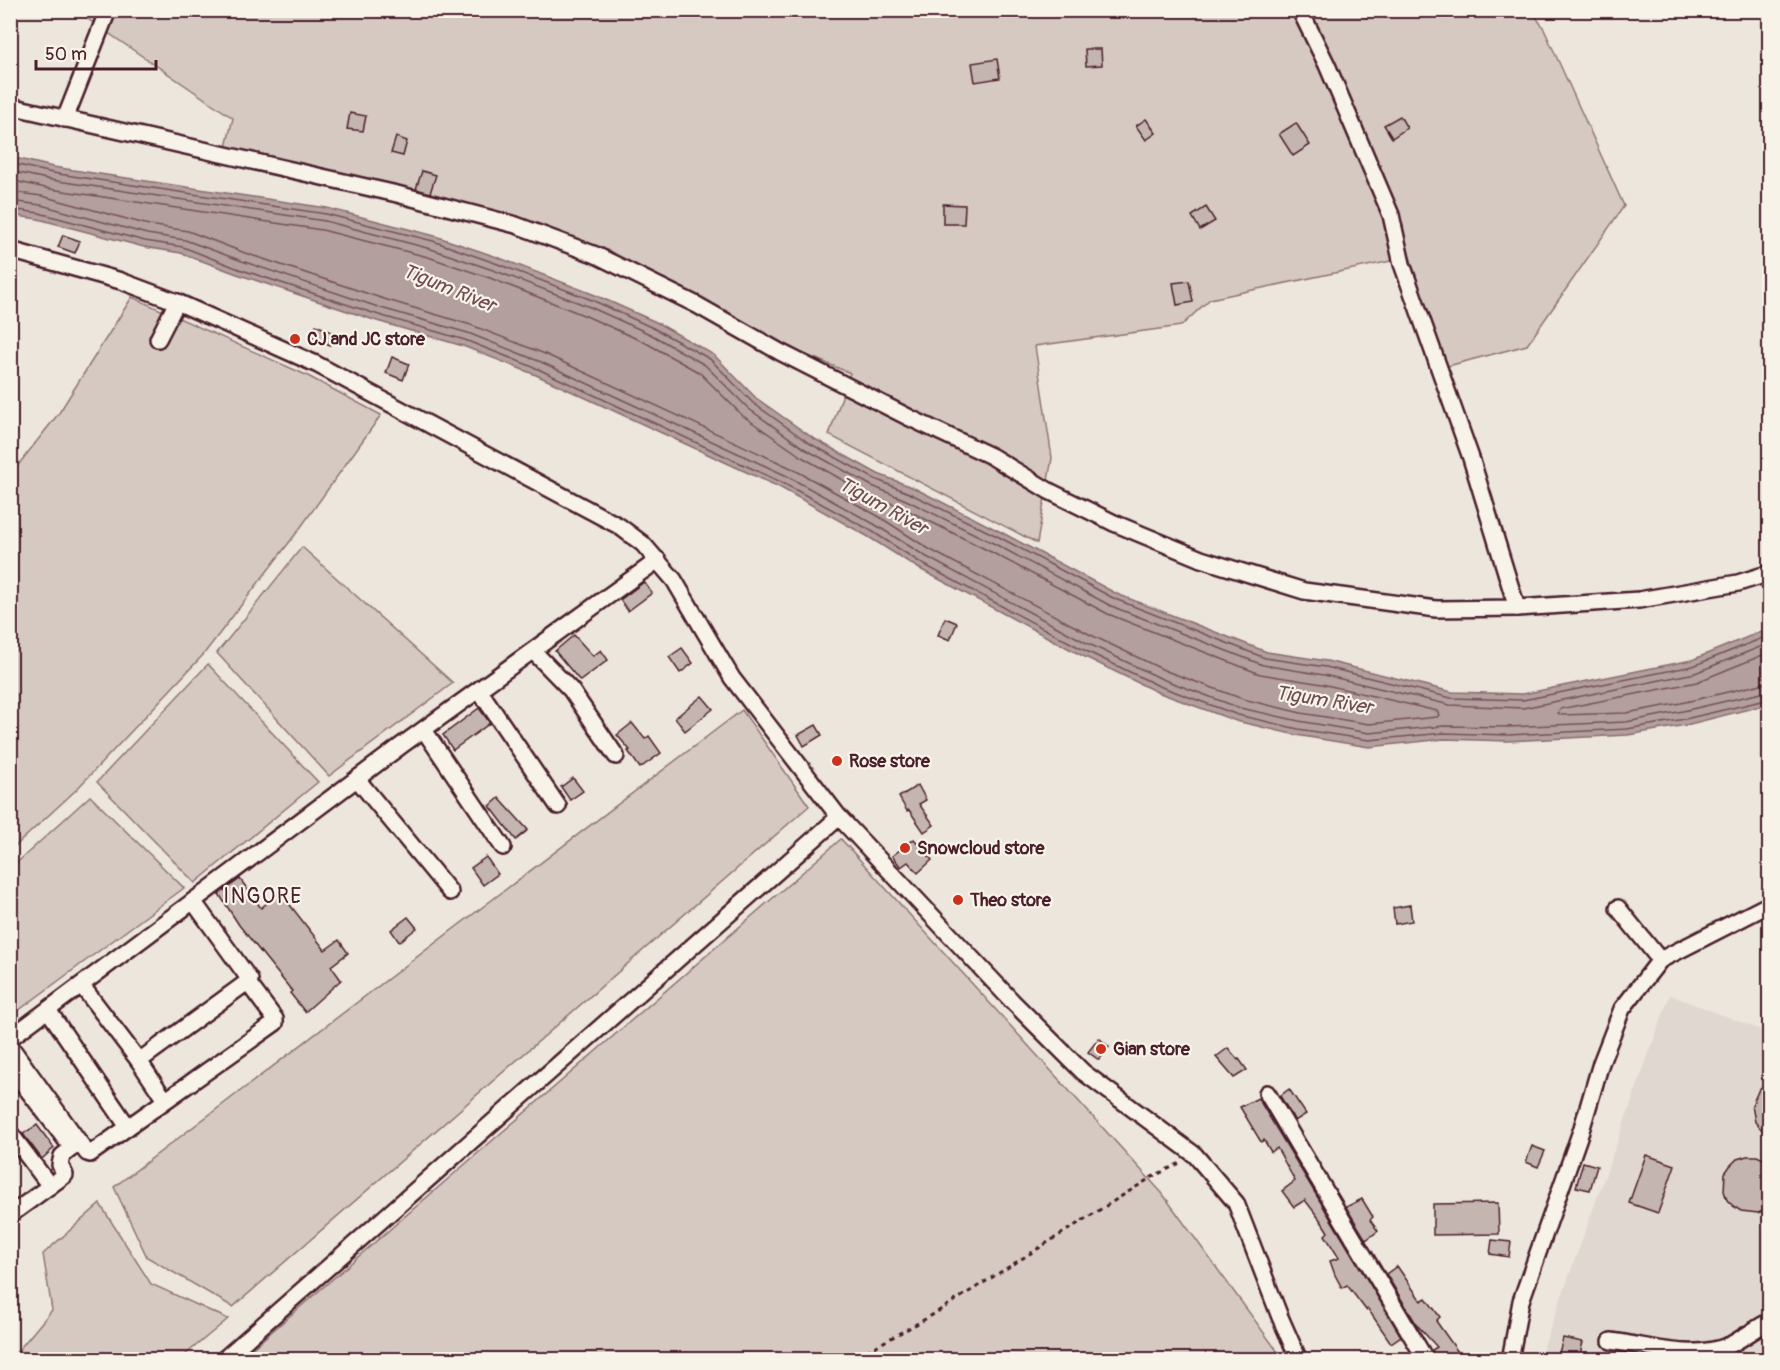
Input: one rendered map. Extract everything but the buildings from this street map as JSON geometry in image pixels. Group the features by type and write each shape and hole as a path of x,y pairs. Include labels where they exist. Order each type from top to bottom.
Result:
{"street":[{"path":"65,118 108,10"},
{"path":"1300,10 1327,65 1391,215 1402,264 1471,458 1517,608"},
{"path":"10,106 397,194 516,225 596,255 697,304 780,352 991,456 1049,491 1114,523 1201,559 1304,591 1437,609 1517,608 1639,600 1738,584 1770,573"},
{"path":"10,250 121,281 177,302 316,364 619,526 642,544 674,580 732,678 839,816 1012,1001 1083,1072 1195,1155 1236,1203 1280,1317 1299,1359"},
{"path":"158,339 177,302"},
{"path":"10,1038 357,779 658,560"},
{"path":"533,651 571,690 616,756"},
{"path":"480,690 558,806"},
{"path":"424,730 503,847"},
{"path":"357,779 450,892"},
{"path":"223,1359 839,816"},
{"path":"139,1061 250,980 193,901"},
{"path":"1510,1359 1521,1301 1581,1131 1601,1063 1622,1009 1660,960 1770,904"},
{"path":"1618,908 1660,960"},
{"path":"10,1046 87,1153 94,1152 276,1021 248,983"},
{"path":"82,986 139,1061 165,1100"},
{"path":"48,1010 128,1127"},
{"path":"10,1067 72,1148 62,1156 60,1165 66,1175 13,1208"},
{"path":"1267,1093 1426,1359"},
{"path":"10,1133 50,1186"},
{"path":"1611,1341 1676,1352 1706,1352 1730,1344 1770,1321"}],"path":[{"path":"851,1359 928,1317 1152,1178 1195,1155"}],"shaded area":[{"path":"76,11 1532,11 1543,27 1624,206 1527,345 1444,367 1410,257 1210,299 1181,326 1035,346 1052,458 1037,543 829,435 850,373 785,346 702,298 600,248 521,220 226,147 233,118"},
{"path":"132,297 306,375 381,415 298,531 203,655 76,790 11,850 11,474 59,413"},
{"path":"302,547 453,683 329,776 217,653"},
{"path":"208,664 318,782 195,883 97,782"},
{"path":"742,710 809,806 233,1307 147,1257 114,1187"},
{"path":"90,796 184,888 11,1016 11,868"},
{"path":"841,839 1162,1193 1283,1359 240,1359"},
{"path":"1670,995 1769,1033 1769,1359 1539,1360"},
{"path":"100,1204 151,1284 228,1319 180,1359 11,1359 52,1310 43,1254"}],"water":[{"name":"Tigum River","path":"11,157 53,167 327,208 435,236 595,295 656,322 714,355 756,398 813,438 878,474 912,487 1117,594 1267,652 1327,661 1452,692 1523,694 1692,660 1769,628 1769,704 1686,725 1628,735 1507,741 1444,739 1369,747 1296,735 1236,721 1157,692 1079,654 918,568 867,536 781,488 536,375 463,346 377,321 181,253 144,247 38,219 11,215"}],"place":[{"name":"CJ and JC store","path":"295,339"},
{"name":"Rose store","path":"837,761"},
{"name":"Snowcloud store","path":"905,848"},
{"name":"Theo store","path":"958,900"},
{"name":"Gian store","path":"1101,1049"}],"district":[{"name":"INGORE","path":"263,896"}]}
